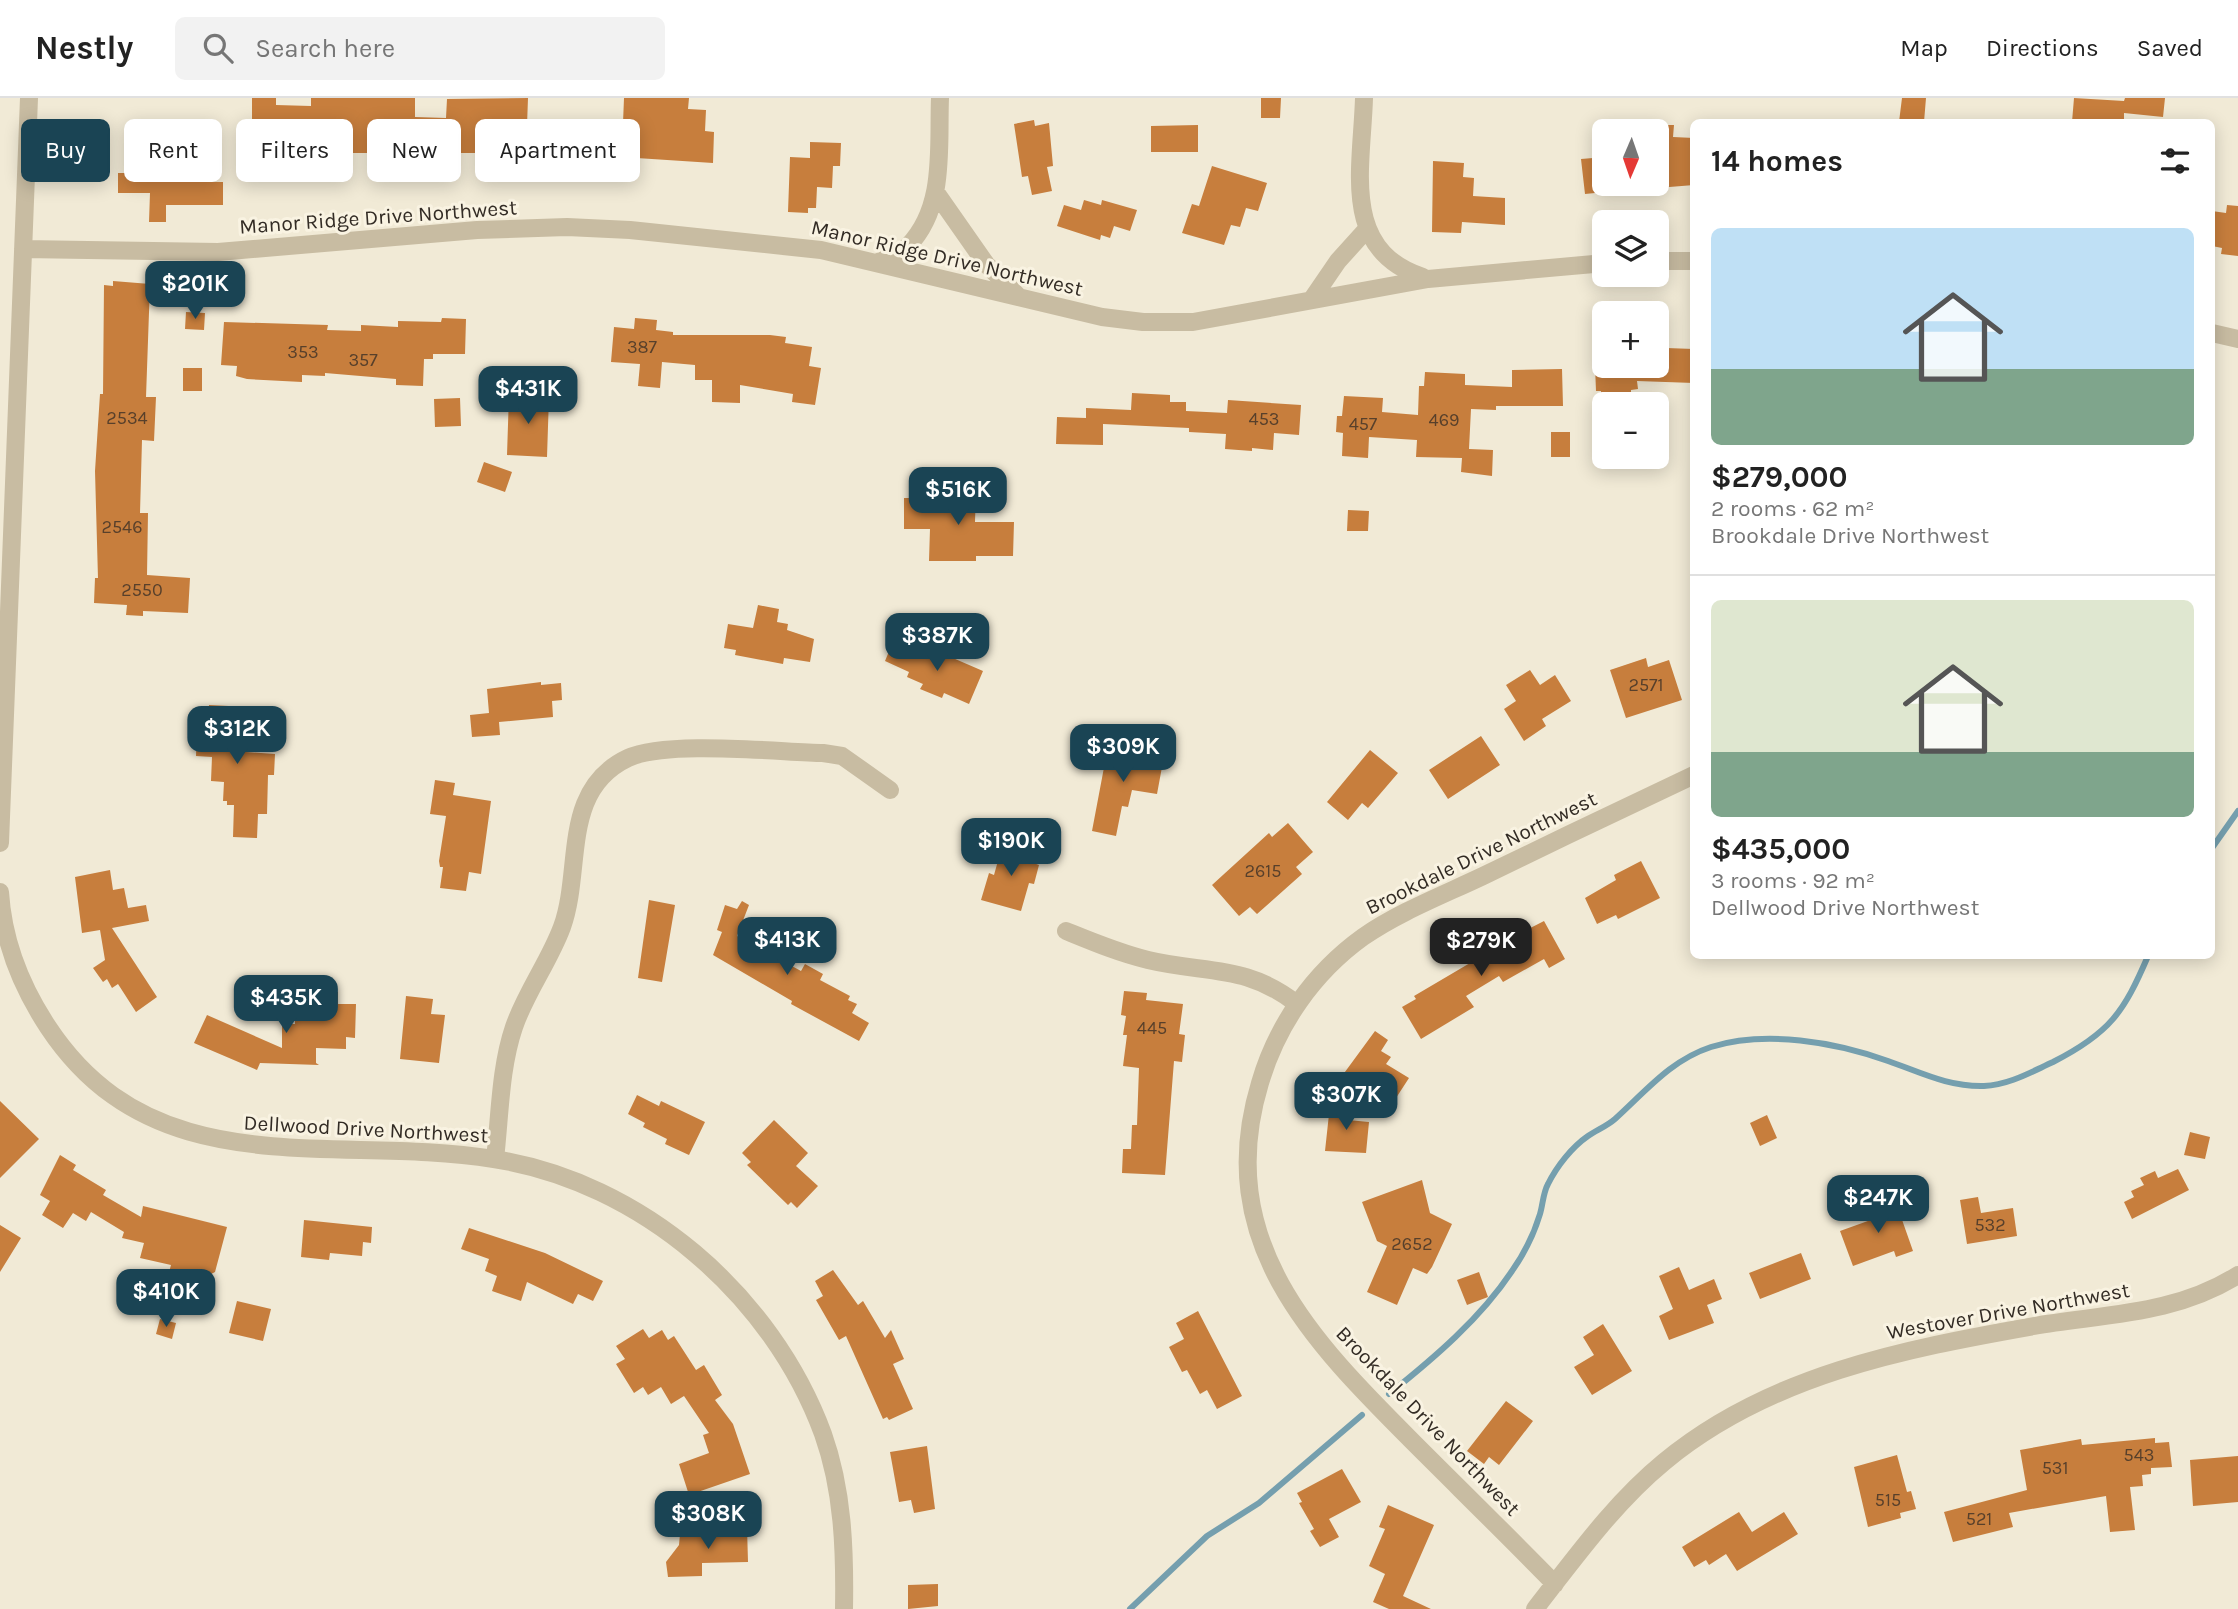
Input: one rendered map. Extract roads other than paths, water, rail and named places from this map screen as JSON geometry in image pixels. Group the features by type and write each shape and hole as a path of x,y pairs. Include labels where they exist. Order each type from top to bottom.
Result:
{"street":[{"path":"0,843 29,98"},
{"path":"879,261 906,248 922,228 937,194 940,98"},
{"path":"1364,98 1361,201 1366,230 1380,253 1403,270 1428,279"},
{"path":"937,194 980,256 1018,296"},
{"name":"Manor Ridge Drive Northwest","path":"23,249 218,252 477,230 566,227 762,242 879,261 1102,317 1143,322 1193,322 1428,279 1592,263"},
{"path":"1312,299 1339,261 1366,230"},
{"path":"1669,261 1690,261"},
{"path":"2215,334 2238,339"},
{"path":"495,1159 513,1031 525,998 562,925 571,891 578,818 585,799 600,779 628,758 663,749 824,753 842,756 890,790"},
{"name":"Brookdale Drive Northwest","path":"1555,1584 1339,1368 1303,1322 1268,1264 1251,1199 1250,1129 1265,1065 1297,1004 1339,957 1389,921 1690,777"},
{"name":"Dellwood Drive Northwest","path":"0,892 6,936 30,998 58,1042 86,1071 138,1111 186,1132 240,1144 445,1153 495,1159 545,1171 600,1192 644,1216 692,1250 734,1290 766,1330 799,1381 822,1434 834,1471 845,1561 844,1609"},
{"path":"1066,930 1148,960 1249,975 1276,987 1297,1004"},
{"name":"Westover Drive Northwest","path":"1535,1609 1623,1500 1665,1461 1699,1437 1819,1376 1920,1346 2051,1323 2129,1315 2180,1302 2238,1275"}],"waterway":[{"path":"2215,844 2238,811"},
{"path":"1389,1394 1455,1337 1499,1289 1521,1258 1532,1236 1548,1184 1571,1151 1582,1140 1609,1124 1660,1077 1683,1060 1711,1047 1732,1042 1754,1039 1800,1040 1846,1048 1958,1084 1984,1086 2002,1083 2053,1062 2089,1041 2102,1030 2122,1007 2147,959"},
{"path":"1130,1609 1207,1536 1259,1503 1362,1415"}]}
